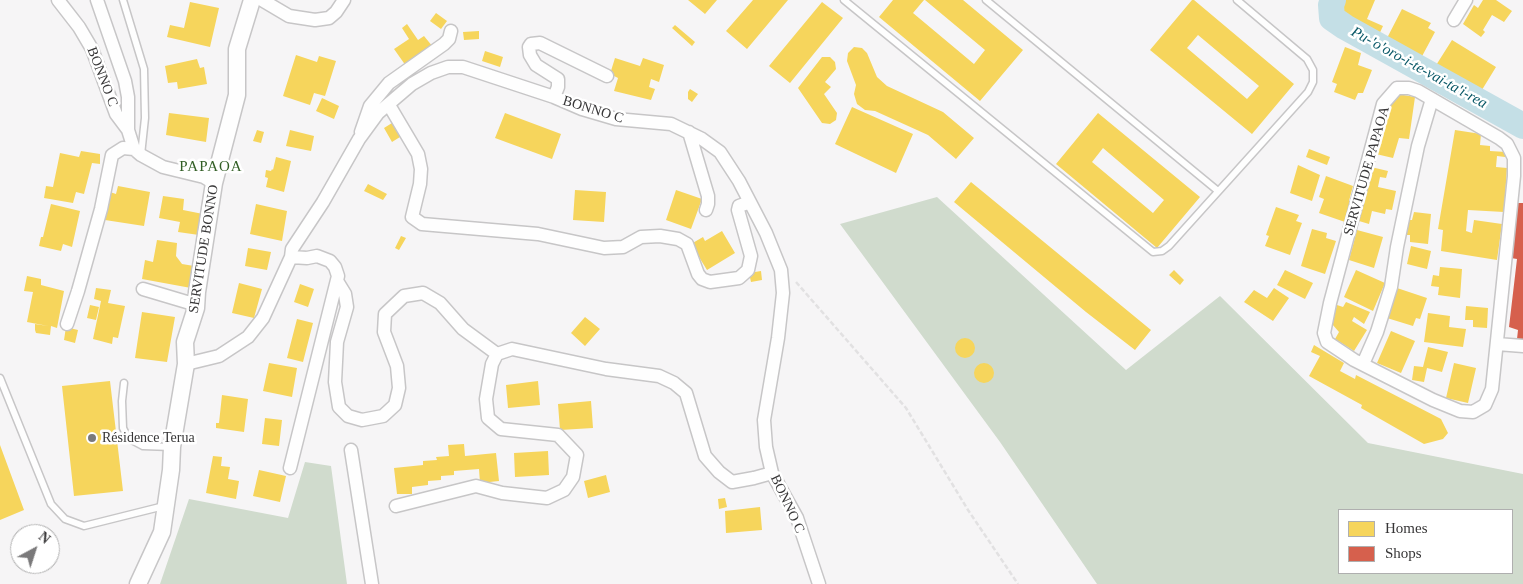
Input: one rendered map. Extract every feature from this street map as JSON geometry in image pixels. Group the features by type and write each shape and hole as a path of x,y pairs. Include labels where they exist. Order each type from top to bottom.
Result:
{"street":[{"name":"BONNO C","path":"58,0 79,27 92,49 116,114 128,130"},
{"path":"98,0 125,81 128,97 128,130 138,152"},
{"name":"SERVITUDE BONNO","path":"139,584 162,532 172,447 186,364 185,342 196,308 196,292 214,183 237,95 237,49 252,0"},
{"path":"262,0 289,16 315,20 329,18 336,12 344,0"},
{"path":"1454,20 1466,0"},
{"path":"359,139 367,112 377,96 389,83 444,44 449,39 451,31"},
{"path":"554,97 558,87 558,78 536,65 530,55 529,47 531,44 540,43 607,76"},
{"name":"BONNO C","path":"186,364 219,356 248,337 263,318 291,257 292,249 323,202 359,139 378,113 389,106 412,84 431,73 448,68 463,67 616,119 671,124 702,139 720,152 739,181 766,233 780,270 784,293 764,420 766,448 772,473 797,518 819,584"},
{"name":"SERVITUDE PAPAOA","path":"1397,88 1409,88 1432,99 1499,138 1507,144 1514,158 1514,176 1497,344 1492,390 1485,405 1474,412 1460,411 1433,400 1363,364 1327,342 1324,333 1330,303 1384,104 1397,88"},
{"path":"1363,364 1377,332 1391,286 1418,146 1432,99"},
{"path":"389,106 418,154 421,169 412,217 422,224 538,234 604,248 623,247 641,237 660,236 678,239 687,244 698,274 702,279 710,282 739,278 748,270 751,256 738,210 739,206 750,202"},
{"path":"689,132 706,187 708,204 706,210"},
{"path":"67,324 101,209 112,155 123,148 138,152 163,167 204,177 214,183"},
{"path":"290,468 338,276 335,267 330,261 317,256 307,258 291,257"},
{"path":"337,281 344,294 347,307 337,342 335,382 339,407 348,416 362,420 383,416 395,405 399,388 397,366 384,332 386,314 404,296 423,293 440,303 463,329 497,354"},
{"path":"143,289 190,303 196,308"},
{"path":"1497,344 1523,346"},
{"path":"396,506 476,486 502,493 547,498 564,490 573,477 577,455 558,435 501,429 488,418 486,399 492,364 497,354 512,349 606,369 659,376 674,383 686,393 705,456 718,472 732,482 772,473"},
{"path":"351,450 372,584"}],"lane":[{"path":"123,0 144,69 145,118 138,152"},
{"path":"844,0 1153,252 1162,251 1169,246 1308,92 1313,82 1313,70 1307,59 1238,0"},
{"path":"986,0 1218,191"},
{"path":"0,378 51,504 65,519 84,526 166,506"},
{"path":"124,383 123,428 128,438 143,446 172,447"}],"path":[{"path":"780,270 799,285 906,408 968,510 1018,584"}],"green space":[{"path":"937,197 1126,370 1220,296 1368,443 1523,474 1523,584 1097,584 1000,442 840,224"},
{"path":"305,462 331,466 347,584 160,584 189,499 288,518"}],"building: Homes":[{"path":"688,0 717,0 705,14"},
{"path":"753,0 788,0 747,49 726,31"},
{"path":"893,0 924,0 913,13 974,64 985,50 925,0 963,0 1023,50 980,101 879,17"},
{"path":"1192,0 1194,0 1294,84 1252,134 1150,50","holes":["1198,35 1259,86 1247,99 1187,48"]},
{"path":"1337,0 1375,0 1367,19 1383,26 1377,39 1338,21 1334,7"},
{"path":"1483,0 1496,0 1512,11 1504,22 1492,15 1481,37 1463,24 1474,5 1478,8"},
{"path":"190,2 219,8 210,47 167,37 170,25 184,28"},
{"path":"822,2 843,18 790,83 769,66"},
{"path":"1402,9 1431,23 1428,28 1435,32 1420,60 1385,42"},
{"path":"436,13 447,21 441,29 430,21"},
{"path":"407,24 418,40 424,36 433,47 406,66 394,49 409,39 402,28"},
{"path":"675,25 695,42 692,46 672,28"},
{"path":"479,31 479,39 464,40 463,32"},
{"path":"1452,40 1496,67 1477,98 1433,70"},
{"path":"854,47 862,48 867,53 877,77 887,86 943,112 974,138 956,159 928,135 875,111 865,110 857,104 854,94 856,85 847,61 848,53"},
{"path":"1345,47 1361,53 1358,65 1372,70 1363,93 1358,93 1355,100 1334,92 1337,84 1332,82"},
{"path":"485,51 503,57 500,67 482,61"},
{"path":"296,55 317,62 319,56 336,61 325,96 314,93 310,105 283,96"},
{"path":"822,57 830,57 835,62 836,69 825,82 831,87 824,94 837,113 836,120 830,124 822,123 798,88"},
{"path":"615,58 640,66 643,58 664,65 659,82 651,79 649,87 655,89 651,100 614,91 618,78 610,74"},
{"path":"197,59 200,68 204,67 207,84 178,89 177,82 168,83 165,66"},
{"path":"690,89 698,94 692,102 688,99"},
{"path":"1398,94 1415,97 1409,139 1399,138 1393,158 1376,154 1389,102"},
{"path":"322,98 339,106 334,119 316,111"},
{"path":"852,107 913,134 896,173 835,144"},
{"path":"169,113 209,118 206,142 166,135"},
{"path":"505,113 561,134 552,159 495,138"},
{"path":"1098,113 1200,197 1157,248 1056,164","holes":["1103,148 1164,200 1153,213 1092,162"]},
{"path":"392,123 400,137 392,142 384,128"},
{"path":"257,130 264,132 261,143 253,141"},
{"path":"290,130 314,136 311,151 286,146"},
{"path":"1455,130 1481,134 1480,145 1490,146 1490,151 1506,152 1505,157 1497,156 1496,167 1507,168 1504,212 1468,210 1466,231 1472,233 1474,220 1502,224 1497,260 1441,251 1443,230 1438,229"},
{"path":"1309,149 1330,157 1327,165 1306,157"},
{"path":"81,151 100,154 100,164 92,163 84,194 76,192 73,203 44,198 46,186 53,187 60,153 79,157"},
{"path":"276,157 291,161 284,192 266,187 268,178 265,177 266,170 273,170"},
{"path":"1298,165 1320,175 1312,201 1290,193"},
{"path":"1371,167 1388,171 1386,178 1380,177 1378,187 1396,191 1392,210 1386,209 1385,214 1372,211 1369,224 1359,221"},
{"path":"1326,176 1353,186 1349,201 1351,202 1345,222 1319,213 1324,199 1319,197"},
{"path":"971,182 1151,330 1135,350 1086,312 954,202"},
{"path":"368,184 387,194 383,200 364,191"},
{"path":"118,186 150,192 144,226 105,220 110,192 116,194"},
{"path":"575,190 606,192 604,222 573,220"},
{"path":"676,190 702,199 691,229 666,220"},
{"path":"163,196 184,199 183,210 203,214 199,235 178,232 180,222 159,218"},
{"path":"51,204 80,211 72,247 63,244 61,251 39,246"},
{"path":"256,204 287,211 282,241 250,234"},
{"path":"1276,207 1299,215 1296,221 1302,223 1290,255 1265,246 1269,236 1266,235"},
{"path":"1414,212 1431,214 1428,244 1410,242 1410,235 1405,235 1407,220 1412,220"},
{"path":"1312,229 1327,233 1326,238 1336,241 1325,274 1301,266"},
{"path":"1357,230 1383,237 1374,268 1349,260"},
{"path":"722,231 735,253 707,270 691,244 703,237 705,241"},
{"path":"401,236 406,238 399,250 395,248"},
{"path":"157,240 177,243 176,256 182,264 194,266 191,288 142,279 145,260 153,262"},
{"path":"1411,246 1431,251 1427,269 1407,264"},
{"path":"248,248 271,252 267,270 245,266"},
{"path":"1440,267 1462,269 1460,298 1438,295 1439,287 1431,286 1433,275 1439,276"},
{"path":"1174,270 1184,280 1180,285 1169,275"},
{"path":"1285,270 1313,283 1305,299 1277,285"},
{"path":"1356,270 1385,283 1373,311 1344,297"},
{"path":"761,271 762,280 751,282 749,273"},
{"path":"27,276 41,279 41,285 64,291 57,328 51,326 50,335 36,333 35,330 35,324 48,326 27,322 33,292 24,291"},
{"path":"239,283 262,289 254,318 232,313"},
{"path":"300,284 314,289 308,307 294,302"},
{"path":"96,288 111,290 108,303 125,306 118,338 113,337 112,344 93,339 101,301 94,299"},
{"path":"1274,288 1289,298 1273,321 1244,302 1254,290 1267,298"},
{"path":"1397,288 1427,298 1420,319 1416,318 1413,326 1387,318"},
{"path":"1346,302 1370,312 1364,324 1354,317 1352,321 1367,330 1354,351 1335,339 1339,332 1332,324 1337,305 1343,307"},
{"path":"90,305 99,307 96,320 87,318"},
{"path":"1466,306 1488,308 1487,328 1473,327 1473,320 1465,320"},
{"path":"142,312 175,317 167,362 135,358"},
{"path":"1428,313 1450,316 1449,327 1466,329 1463,347 1424,342"},
{"path":"585,317 600,329 585,346 571,333"},
{"path":"297,319 313,323 303,362 287,358"},
{"path":"66,327 78,330 75,343 64,340"},
{"path":"1391,331 1415,341 1401,373 1377,363"},
{"path":"965,338 972,341 975,348 972,355 965,358 958,355 955,348 958,341"},
{"path":"1314,345 1344,363 1340,371 1355,379 1356,375 1441,419 1448,433 1443,439 1424,444 1361,408 1362,405 1309,376 1320,356 1311,352"},
{"path":"1428,347 1448,352 1442,372 1427,368 1424,382 1412,380 1414,366 1423,367"},
{"path":"269,363 297,368 292,397 263,391"},
{"path":"984,363 991,366 994,373 991,380 984,383 977,380 974,373 977,366"},
{"path":"1454,363 1476,368 1468,403 1446,398"},
{"name":"Résidence Terua","path":"110,381 123,491 74,496 62,386"},
{"path":"538,381 540,405 508,408 506,385"},
{"path":"222,395 248,399 244,432 216,428 216,423 219,423"},
{"path":"591,401 593,428 560,430 558,404"},
{"path":"265,418 282,420 279,446 262,444"},
{"path":"464,444 465,456 496,453 499,481 480,483 479,469 454,471 454,475 441,476 441,480 428,481 428,485 412,487 412,494 397,494 394,468 423,465 423,461 437,460 436,457 449,456 448,445"},
{"path":"0,445 24,510 0,520"},
{"path":"548,451 549,475 515,477 514,453"},
{"path":"213,456 222,457 221,466 230,467 228,479 239,481 236,499 206,493"},
{"path":"259,470 286,476 280,502 253,496"},
{"path":"606,475 610,492 588,498 584,481"},
{"path":"725,498 727,507 719,509 718,499"},
{"path":"760,507 762,530 726,533 725,511"}],"building: Shops":[{"path":"1517,203 1523,203 1523,339 1517,339 1518,330 1509,327 1517,259 1511,258"}],"waterway":[{"name":"Pu-'o'oro-i-te-vai-ta'i-rea","path":"1333,0 1331,5 1332,18 1345,27 1523,126"}],"place":[{"name":"Résidence Terua","path":"92,438"}],"district":[{"name":"PAPAOA","path":"211,167"}]}
